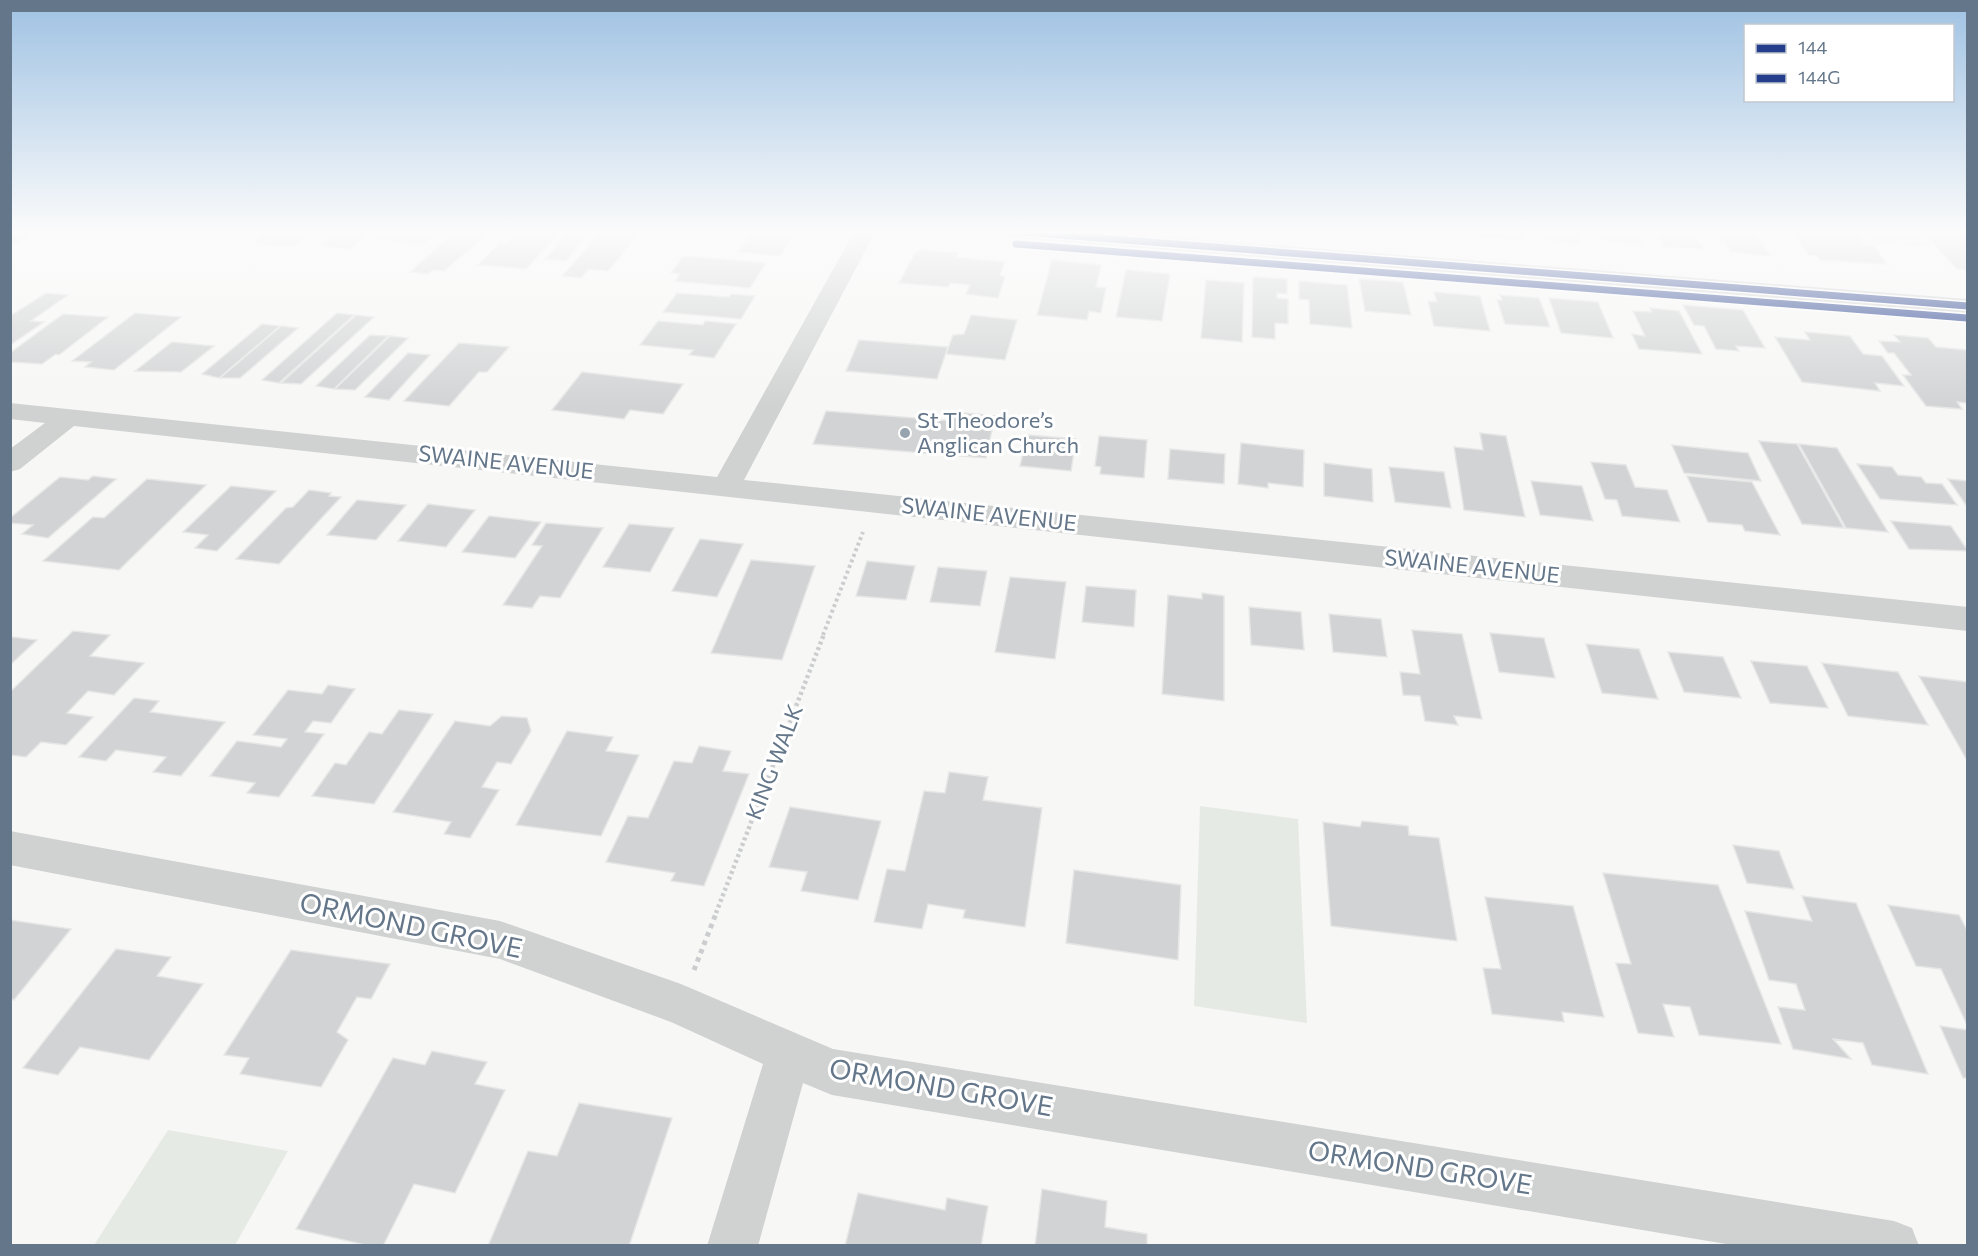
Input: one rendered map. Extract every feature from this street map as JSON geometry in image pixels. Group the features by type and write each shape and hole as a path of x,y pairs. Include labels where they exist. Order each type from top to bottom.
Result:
{"street":[{"path":"727,485 832,291"},
{"path":"1770,291 1968,306"},
{"name":"SWAINE AVENUE","path":"10,411 727,485 1968,619"},
{"path":"10,463 69,417"},
{"name":"ORMOND GROVE","path":"10,848 500,940 681,1005 832,1072 1894,1245"},
{"path":"732,1245 789,1053"}],"path":[{"name":"KING WALK","path":"681,1005 865,527"}],"shaded area":[{"path":"1200,806 1298,819 1307,1023 1194,1006"},
{"path":"168,1130 288,1151 235,1245 94,1245"}],"building":[{"path":"968,291 1000,291 998,298 966,294"},
{"path":"1044,291 1105,291 1101,313 1089,311 1087,320 1037,315"},
{"path":"1122,291 1167,291 1162,321 1116,317"},
{"path":"1205,291 1244,291 1242,342 1201,338"},
{"path":"1253,291 1287,291 1287,294 1277,293 1277,298 1288,299 1288,324 1275,323 1275,339 1252,337"},
{"path":"1299,291 1348,291 1352,328 1310,324 1309,300 1299,299"},
{"path":"1361,291 1405,291 1411,315 1365,311"},
{"path":"1434,292 1480,296 1490,331 1434,326 1428,301 1437,302"},
{"path":"46,293 68,295 31,321 44,322 10,345 10,316"},
{"path":"677,293 729,297 731,294 755,296 741,319 663,312"},
{"path":"1500,295 1539,298 1550,327 1505,324 1497,300 1502,300"},
{"path":"1549,298 1598,302 1613,338 1561,333"},
{"path":"1683,305 1743,310 1765,348 1736,346 1739,351 1716,349 1704,326 1694,325"},
{"path":"1650,308 1679,311 1702,354 1639,349 1632,334 1645,336 1633,311 1652,312"},
{"path":"135,313 181,317 114,370 85,367 91,362 72,361"},
{"path":"337,313 354,315 279,383 262,380"},
{"path":"63,314 108,317 59,355 56,354 42,364 10,362 10,353"},
{"path":"356,315 374,317 301,384 281,383"},
{"path":"971,315 1017,320 1005,360 946,354 953,335 964,334"},
{"path":"658,321 703,325 705,321 736,324 714,358 689,355 693,350 640,345"},
{"path":"262,324 280,326 219,378 202,374"},
{"path":"281,326 298,328 240,378 220,378"},
{"path":"1805,332 1850,336 1863,354 1882,356 1904,386 1875,383 1880,391 1802,382 1775,337 1810,340"},
{"path":"370,335 388,336 334,389 316,386"},
{"path":"1894,335 1928,338 1936,347 1967,350 1968,403 1957,402 1962,409 1926,406 1903,375 1911,375 1894,353 1888,353 1879,341 1900,342"},
{"path":"390,336 408,338 355,390 335,389"},
{"path":"859,340 948,347 937,379 846,371"},
{"path":"172,342 214,346 181,372 135,371"},
{"path":"459,343 509,347 487,372 479,372 449,406 404,401"},
{"path":"408,353 430,355 389,400 365,397"},
{"path":"582,372 683,384 663,414 630,410 624,419 552,410"},
{"name":"St Theodore’s Anglican Church","path":"826,411 952,421 954,412 995,416 986,458 813,444"},
{"path":"1480,433 1506,436 1525,517 1464,510 1454,447 1483,450"},
{"path":"1027,435 1076,439 1071,471 1020,466"},
{"path":"1099,436 1147,440 1144,478 1100,474 1101,467 1095,466"},
{"path":"1759,441 1797,444 1844,528 1802,524"},
{"path":"1241,443 1304,450 1303,487 1268,483 1268,488 1238,484"},
{"path":"1799,444 1837,448 1888,532 1846,528"},
{"path":"1672,445 1748,453 1761,481 1684,473"},
{"path":"1170,449 1225,454 1224,484 1168,479"},
{"path":"1591,462 1626,465 1635,487 1667,490 1680,522 1622,516 1617,500 1605,499"},
{"path":"1324,463 1372,469 1373,502 1324,496"},
{"path":"1857,464 1892,467 1898,475 1921,477 1926,483 1942,484 1957,505 1880,499"},
{"path":"1389,467 1444,472 1451,508 1395,502"},
{"path":"93,476 116,479 48,538 22,534 33,525 10,523 10,518 60,477 88,480"},
{"path":"1687,476 1752,482 1780,535 1745,531 1742,525 1708,522"},
{"path":"147,479 206,485 119,570 43,561 93,517 104,518"},
{"path":"1948,479 1968,481 1968,508"},
{"path":"1531,481 1582,486 1593,521 1540,515"},
{"path":"231,486 276,491 217,551 195,548 208,535 183,532"},
{"path":"309,490 341,497 279,564 236,559 286,508 293,507"},
{"path":"357,500 406,505 376,540 327,535"},
{"path":"428,504 475,510 446,547 398,541"},
{"path":"489,516 541,522 515,558 462,552"},
{"path":"1891,521 1951,526 1968,551 1909,549"},
{"path":"546,523 603,528 560,598 540,596 532,608 503,605 542,546 532,545"},
{"path":"629,524 674,528 650,572 603,567"},
{"path":"700,539 743,544 717,597 672,591"},
{"path":"751,560 815,566 782,660 711,653"},
{"path":"867,561 915,566 906,600 856,596"},
{"path":"938,567 987,571 980,606 930,602"},
{"path":"1010,577 1066,582 1055,659 995,652"},
{"path":"1086,586 1136,590 1134,627 1082,622"},
{"path":"1202,593 1224,596 1224,701 1162,694 1168,595 1202,599"},
{"path":"1249,607 1301,612 1304,650 1251,645"},
{"path":"1329,614 1381,619 1387,657 1333,652"},
{"path":"1412,630 1462,634 1482,719 1454,716 1458,725 1425,721 1420,696 1403,695 1400,672 1420,674"},
{"path":"73,631 110,635 90,656 144,663 114,695 88,691 67,713 93,717 66,745 41,742 26,757 10,755 10,692"},
{"path":"1490,633 1544,638 1555,678 1499,672"},
{"path":"12,637 37,640 10,665 10,639"},
{"path":"1586,644 1639,649 1658,699 1602,693"},
{"path":"1668,652 1723,657 1741,698 1684,692"},
{"path":"1751,661 1807,666 1828,708 1770,703"},
{"path":"1822,663 1898,672 1928,725 1848,716"},
{"path":"1919,676 1968,682 1968,762"},
{"path":"328,685 355,689 331,723 313,721 305,732 324,734 279,797 247,793 255,783 210,776 237,741 281,747 287,739 253,735 288,690 322,694"},
{"path":"134,698 159,701 150,712 225,722 181,776 153,772 166,757 116,750 106,761 79,757"},
{"path":"399,710 433,714 374,804 312,796 335,763 346,765 369,732 382,734"},
{"path":"502,716 527,718 531,731 511,764 497,762 482,787 499,790 470,838 444,834 451,822 393,812 455,721 490,726"},
{"path":"567,731 613,737 606,751 639,755 601,836 516,825"},
{"path":"699,746 731,751 723,771 749,774 704,886 671,881 675,873 606,862 628,816 648,818 674,761 692,763"},
{"path":"949,772 988,777 983,800 1042,808 1025,927 963,918 965,910 928,904 922,929 874,922 887,869 905,871 924,791 945,793"},
{"path":"790,807 881,821 858,900 801,891 807,872 769,867"},
{"path":"1362,821 1408,826 1409,835 1439,838 1457,941 1331,926 1323,822 1360,827"},
{"path":"1733,845 1779,851 1794,889 1747,883"},
{"path":"1074,870 1181,885 1178,960 1066,943"},
{"path":"1603,873 1718,885 1781,1044 1699,1035 1690,1007 1663,1004 1674,1037 1638,1033 1616,963 1631,964"},
{"path":"1802,896 1856,903 1928,1074 1872,1065 1863,1043 1833,1039 1851,1059 1793,1049 1778,1007 1805,1010 1796,984 1769,980 1745,911 1812,921"},
{"path":"1485,897 1573,906 1604,1017 1562,1012 1564,1022 1492,1014 1483,968 1501,969"},
{"path":"1888,905 1959,915 1968,932 1968,1027 1941,969 1916,966"},
{"path":"10,920 71,929 14,1000 10,999"},
{"path":"116,949 171,957 157,976 203,984 149,1060 80,1047 58,1075 23,1068"},
{"path":"291,950 390,964 371,999 357,997 337,1032 348,1040 321,1087 240,1074 249,1058 224,1055"},
{"path":"1940,1026 1968,1030 1968,1078 1963,1078"},
{"path":"432,1051 487,1062 475,1084 505,1090 455,1193 414,1184 383,1246 370,1246 296,1229 393,1058 425,1065"},
{"path":"579,1103 672,1118 629,1246 488,1246 528,1151 557,1156"},
{"path":"1042,1189 1107,1201 1105,1227 1147,1234 1147,1246 1035,1246"},
{"path":"858,1193 945,1210 947,1198 988,1206 981,1246 845,1246"}],"transit line":[{"name":"144G","path":"1615,291 1967,318"},
{"name":"144","path":"1771,291 1968,306"}],"place":[{"name":"St Theodore’s Anglican Church","path":"905,433"}]}
